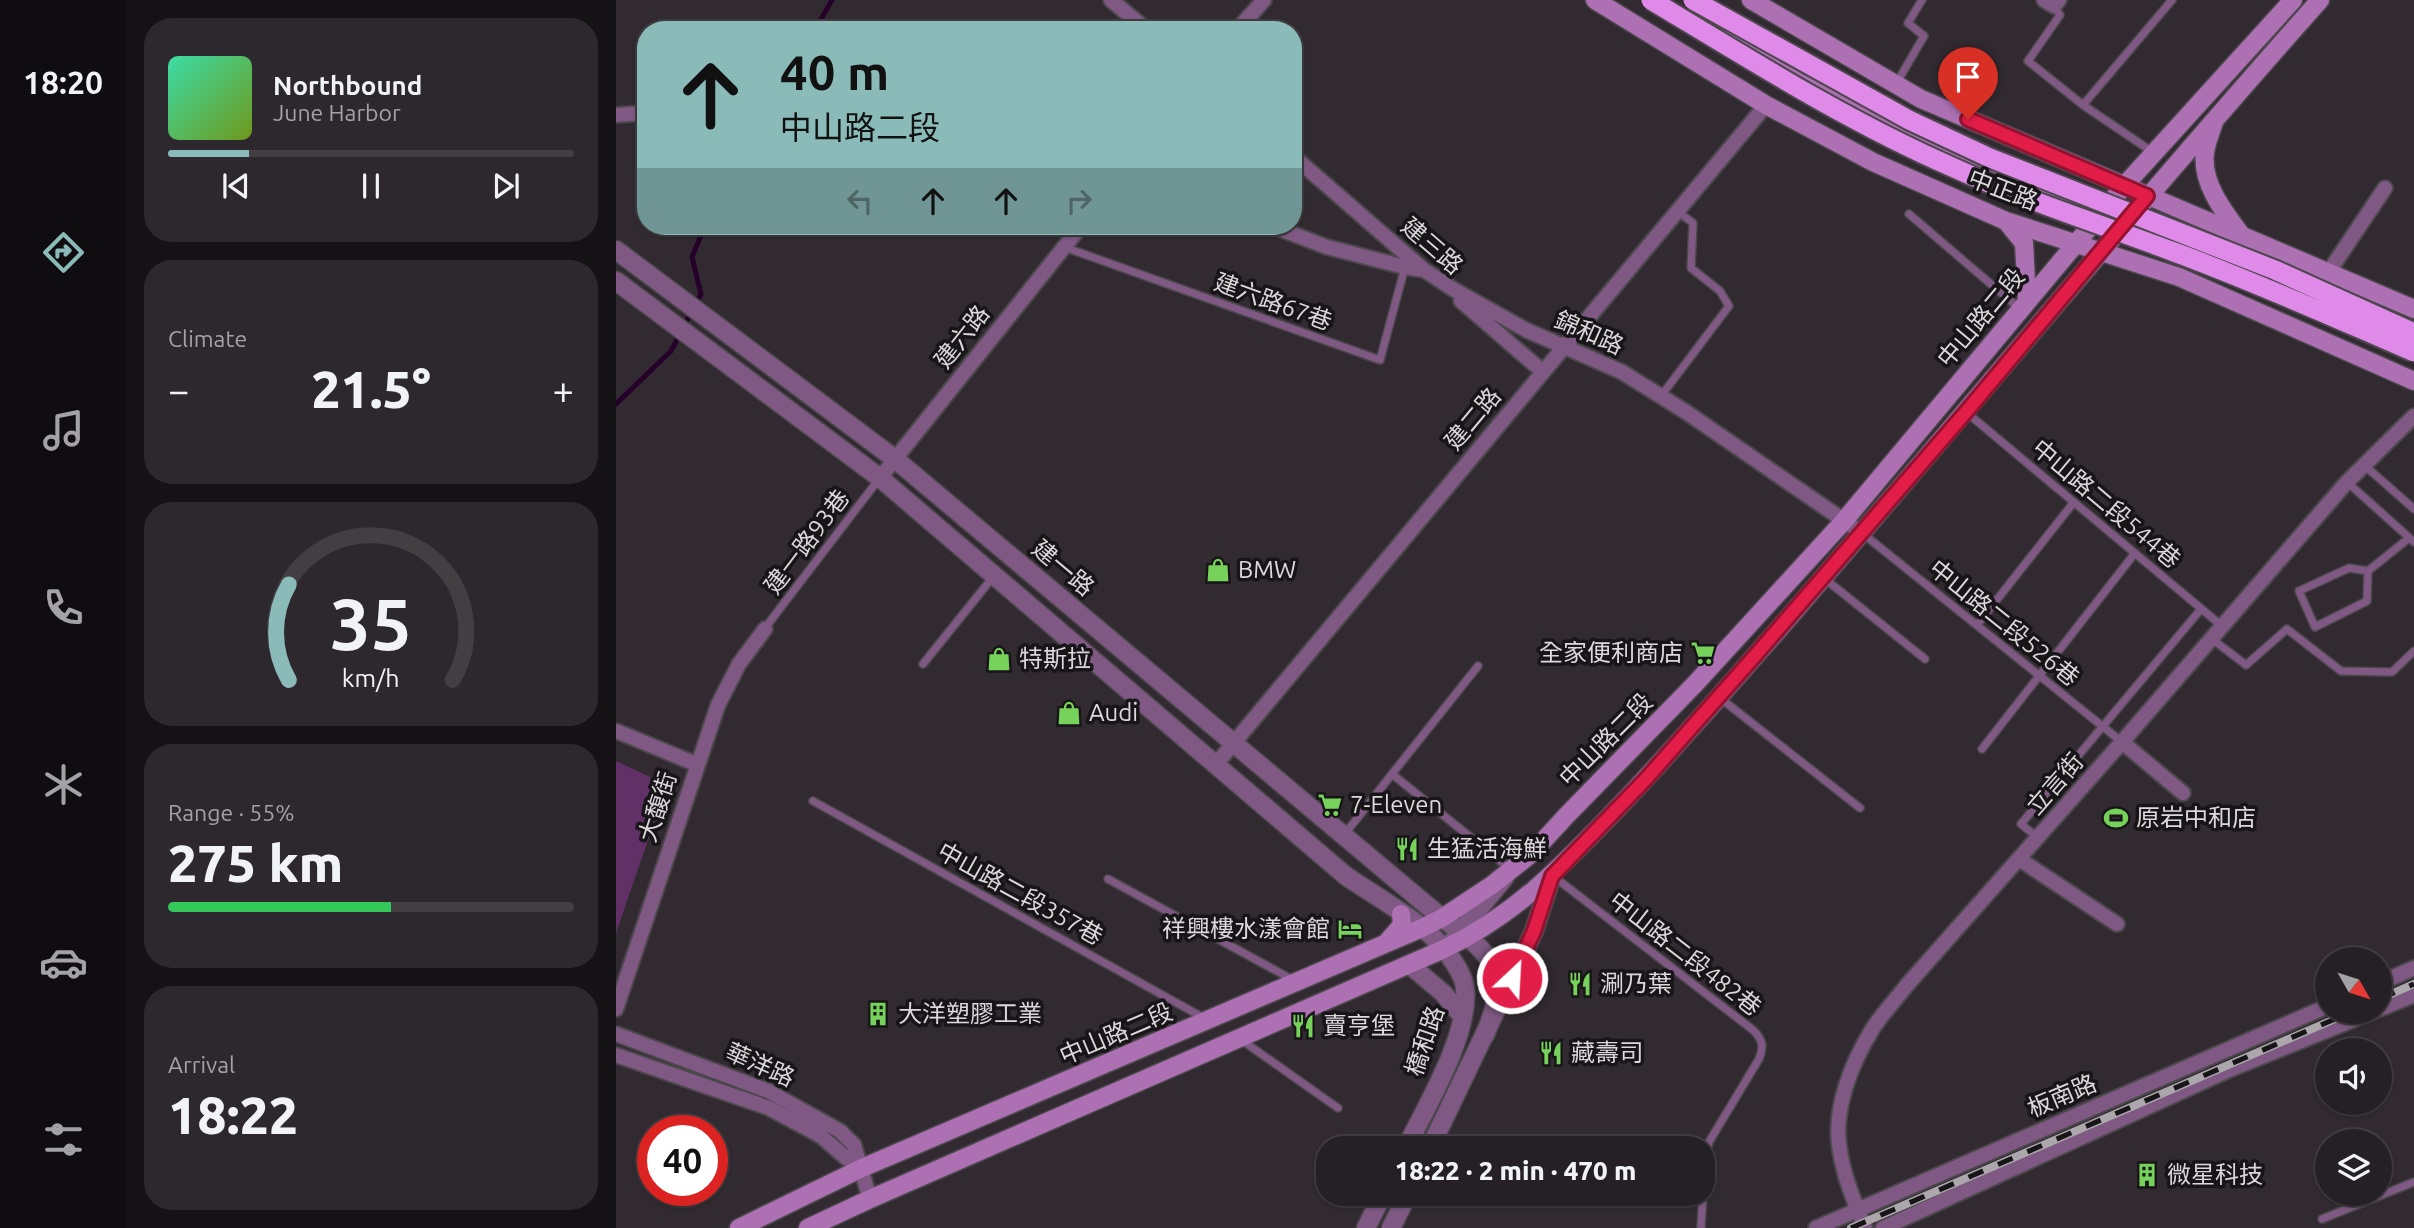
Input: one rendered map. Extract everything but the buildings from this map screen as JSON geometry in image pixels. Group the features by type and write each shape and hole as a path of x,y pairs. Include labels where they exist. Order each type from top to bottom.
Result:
{"highway":[{"path":"1651,0 1871,129 1952,167 2039,203 2267,288 2414,352"},
{"path":"1693,0 1888,109 1967,147 2275,271 2414,333"}],"main road":[{"name":"中正路","path":"1595,0 1766,105 1873,162 2006,221 2179,277 2414,381"},
{"path":"1669,0 1793,72 1901,130 1984,169 2125,223 2209,222"},
{"name":"中正路","path":"1751,0 1921,99 2414,309"},
{"name":"中山路二段","path":"739,1228 862,1168 1422,928 1492,885 1532,853 1695,684 1843,522 2076,242 2293,0"},
{"name":"中山路二段","path":"808,1228 1444,949 1465,934 1492,923 1552,876 1645,780 1719,697 1966,412 2147,196 2320,0"},
{"path":"2215,118 2204,155 2208,178 2220,205 2242,236"},
{"path":"2006,221 2024,243 2024,305"},
{"path":"2125,223 2179,277"},
{"path":"1383,945 1398,932 1402,925 1401,914"}],"street":[{"path":"1111,0 1136,21"},
{"path":"1245,21 1264,0"},
{"name":"建二路","path":"1217,764 1766,105"},
{"path":"616,115 637,114"},
{"name":"建三路","path":"1302,164 1542,371"},
{"path":"2328,273 2385,188"},
{"name":"建六路","path":"880,478 1073,235"},
{"name":"錦和路","path":"1296,235 1327,247 1424,270 1480,305 1564,348 1622,372 1862,533"},
{"name":"建一路","path":"616,250 895,459 1442,918 1465,934"},
{"name":"建一路","path":"616,281 880,478 1346,876 1422,928 1444,949"},
{"name":"立言街","path":"1865,1228 1848,1187 1839,1148 1841,1108 1855,1061 1874,1026 2347,482 2414,416"},
{"name":"大馥街","path":"616,1009 718,705 739,664 765,629"},
{"path":"616,731 696,764"},
{"path":"2122,742 2183,793"},
{"path":"2019,859 2118,924"},
{"path":"1465,934 1510,869"},
{"name":"橋和路","path":"1436,1136 1534,931 1552,876"},
{"name":"橋和路","path":"1465,934 1494,967 1498,977 1497,998 1485,1035"},
{"name":"橋和路","path":"1412,1136 1454,1047 1462,1016 1465,987 1444,949"},
{"path":"1410,965 1443,993 1462,1016"},
{"path":"2392,978 2414,968"},
{"path":"2392,1004 2414,995"},
{"name":"板南路","path":"1816,1228 2315,1012"},
{"name":"板南路","path":"1883,1228 2228,1070 2343,1024"},
{"name":"華洋路","path":"616,1034 768,1091 840,1131 854,1145 870,1199"},
{"name":"華洋路","path":"616,1055 769,1108 821,1136 862,1168"},
{"path":"1366,1228 1377,1206"},
{"path":"1391,1228 1402,1206"}],"lane":[{"path":"1896,84 1924,36 1908,23 1922,0"},
{"path":"2083,105 2172,0"},
{"path":"2052,2 2060,15 2028,61 2083,105 2154,153"},
{"path":"1661,396 1729,306 1720,291 1691,268 1693,223 1677,211"},
{"path":"1909,214 2024,305"},
{"name":"建六路67巷","path":"1063,247 1380,360 1405,267"},
{"name":"中山路二段544巷","path":"1966,412 2222,627"},
{"path":"2364,465 2404,503 2414,509"},
{"name":"建一路93巷","path":"765,629 880,478"},
{"path":"2347,482 2412,540 2368,571 2349,568 2299,591 2315,627 2367,601 2368,571"},
{"path":"1977,625 2074,502"},
{"name":"中山路二段526巷","path":"1862,533 2122,742"},
{"path":"1982,749 2135,553"},
{"path":"923,664 995,574"},
{"path":"1823,578 1925,659"},
{"path":"2038,838 2021,824 2201,609"},
{"path":"2211,638 2246,665 2287,629 2341,671 2392,672 2414,651"},
{"path":"1344,835 1478,666"},
{"path":"1719,697 1860,808"},
{"path":"1392,774 1510,869"},
{"name":"中山路二段357巷","path":"813,801 1209,1021"},
{"name":"中山路二段482巷","path":"1552,876 1753,1030 1762,1042 1759,1059 1713,1136"},
{"path":"1108,879 1298,982"},
{"path":"1240,1039 1338,1108"},
{"path":"2322,1219 2414,1182"},
{"name":"中山路二段482巷","path":"1701,1228 1702,1206"}],"shaded area":[{"path":"616,761 667,785 616,933"}],"waterway":[{"path":"820,21 832,0"},
{"path":"616,404 671,351 701,294 692,257 701,235"}],"railway":[{"path":"2392,994 2414,984"},
{"path":"1851,1228 2323,1024"}],"place":[{"name":"BMW","path":"1218,570"},
{"name":"全家便利商店","path":"1703,653"},
{"name":"特斯拉","path":"999,659"},
{"name":"Audi","path":"1069,713"},
{"name":"7-Eleven","path":"1330,805"},
{"name":"原岩中和店","path":"2116,818"},
{"name":"生猛活海鮮","path":"1407,849"},
{"name":"祥興樓水漾會館","path":"1350,929"},
{"name":"涮乃葉","path":"1580,984"},
{"name":"大洋塑膠工業","path":"878,1014"},
{"name":"賣亨堡","path":"1303,1026"},
{"name":"藏壽司","path":"1551,1053"},
{"name":"微星科技","path":"2147,1175"}],"route":[{"path":"1512,978 1534,931 1552,876 1645,780 1753,658 1966,412 2147,196 1968,119"}]}
